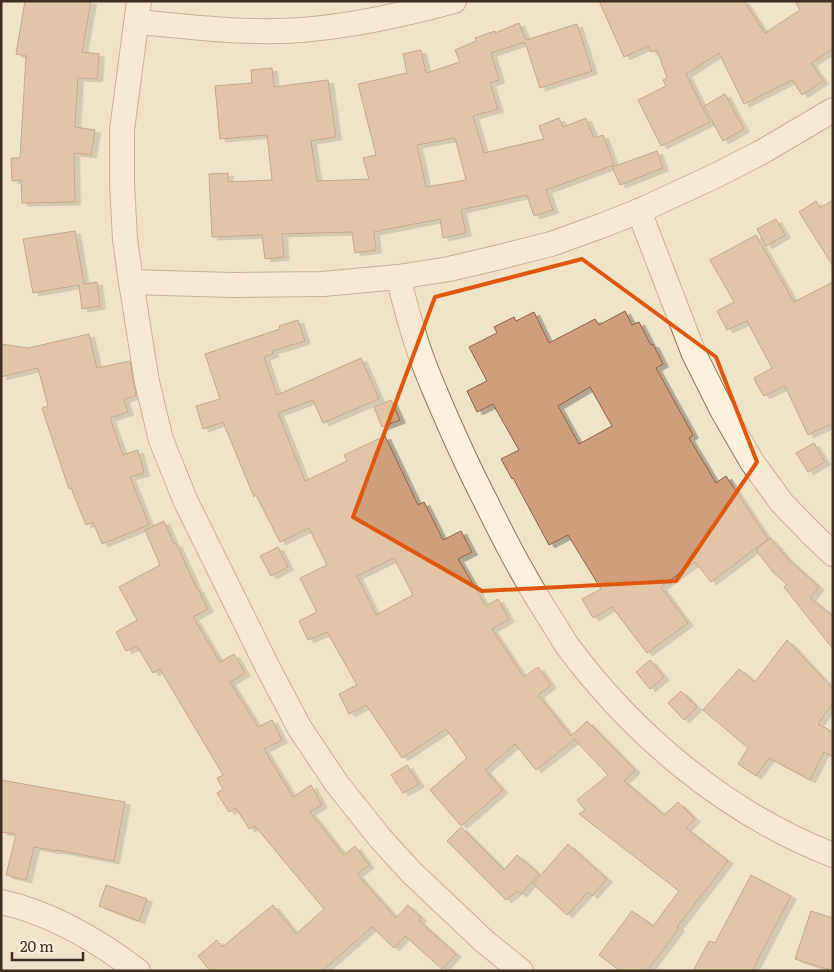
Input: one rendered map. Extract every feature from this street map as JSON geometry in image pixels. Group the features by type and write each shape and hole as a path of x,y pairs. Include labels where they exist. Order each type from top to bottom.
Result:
{"street":[{"path":"454,1 372,22 299,30 226,30 138,12 122,130 125,240 147,382 160,440 186,502 267,666 299,726 337,784 392,852 442,903 521,971"},
{"path":"131,282 232,285 324,284 398,277 449,269 500,257 601,226 639,211 760,153 833,110"},
{"path":"639,211 694,354 722,410 752,462 782,503 833,554"},
{"path":"398,277 420,354 444,414 471,473 531,588 566,643 598,685 630,719 667,754 701,781 755,817 812,847 833,855"},
{"path":"1,902 44,915 80,932 114,952 138,971"}],"highlighted area":[{"path":"582,259 716,357 757,462 676,581 482,591 353,517 435,297"}],"building":[{"path":"25,1 91,1 82,52 99,54 97,79 78,78 75,127 95,130 91,155 74,153 75,202 22,203 21,180 12,181 11,158 20,158 26,56 16,54"},
{"path":"599,1 744,1 765,33 800,10 795,1 833,1 833,49 811,63 823,81 802,95 792,80 744,104 719,53 686,74 710,122 661,146 638,100 666,86 663,80 667,78 657,50 651,52 648,46 624,57"},
{"path":"519,23 526,40 577,24 592,71 540,88 525,42 491,53 499,80 490,83 498,109 473,116 484,153 544,139 539,126 559,118 563,127 586,118 594,138 603,135 614,165 546,190 553,210 534,216 527,195 461,210 466,233 443,238 440,219 374,232 376,250 355,253 352,232 282,234 284,257 265,259 262,235 212,237 209,174 228,173 228,182 272,180 267,135 220,139 215,86 252,83 251,70 272,68 274,87 328,80 336,137 311,141 317,181 369,179 363,158 376,155 358,84 407,73 403,54 421,50 426,73 460,62 455,50 476,41 475,38 495,31 495,33","holes":["455,138 466,180 426,187 417,145"]},
{"path":"725,94 744,129 723,141 704,106"},
{"path":"657,151 663,168 620,185 612,167"},
{"path":"833,200 833,266 799,212 816,201 820,208"},
{"path":"776,219 785,235 766,246 757,229"},
{"path":"75,231 84,284 97,282 100,306 82,309 79,285 33,293 23,239"},
{"path":"756,235 794,302 833,282 833,423 808,435 785,386 764,396 758,387 754,378 772,368 747,321 727,330 717,311 734,302 710,260"},
{"path":"625,311 632,325 639,322 663,364 656,368 693,435 689,438 716,483 726,476 768,539 711,582 695,562 661,587 688,623 647,653 612,607 593,618 582,599 601,589 568,535 549,545 501,459 519,450 493,404 477,412 467,391 487,381 469,347 497,333 494,327 514,317 516,321 534,312 549,343 595,319 599,325","holes":["590,387 612,426 579,444 558,406"]},
{"path":"298,320 305,341 272,351 273,354 264,357 277,395 361,358 379,399 323,423 313,400 278,413 305,481 347,461 344,455 385,436 418,505 424,502 443,540 461,531 472,552 458,559 486,606 498,599 509,619 492,629 524,677 538,667 551,685 538,695 571,736 587,721 635,770 624,781 664,815 678,802 695,819 686,828 728,861 677,927 679,928 647,971 620,971 599,955 632,911 653,926 679,891 579,814 585,810 577,800 608,775 574,739 536,770 515,744 485,770 503,790 461,826 430,790 467,758 446,729 402,758 366,705 349,714 339,694 357,685 327,632 308,640 299,621 317,612 300,578 327,565 309,528 280,542 256,495 254,497 223,422 203,429 196,406 220,399 205,354 280,329 279,326","holes":["394,558 413,595 376,615 357,576"]},
{"path":"89,334 97,368 130,361 136,396 124,399 128,412 110,418 123,455 138,450 144,473 130,477 149,525 102,544 93,522 86,525 71,488 69,489 42,408 48,406 38,368 1,377 1,344 28,348"},
{"path":"391,400 400,420 382,427 374,407"},
{"path":"814,443 825,462 808,472 796,453"},
{"path":"164,521 208,609 193,617 220,662 234,654 245,673 230,682 258,727 272,720 282,740 264,749 293,797 311,785 322,805 310,812 344,855 355,846 369,865 357,874 396,918 408,905 421,918 419,921 456,954 442,969 405,936 394,948 372,927 322,971 210,971 198,956 217,940 222,947 273,905 296,934 324,909 255,826 249,829 236,808 229,812 217,793 223,789 217,778 223,775 160,669 153,673 137,646 126,651 116,632 137,620 119,587 160,565 145,530"},
{"path":"770,538 788,559 819,587 810,598 833,616 833,649 784,587 787,585 772,571 756,550"},
{"path":"278,547 288,567 271,576 260,556"},
{"path":"787,640 833,689 833,703 818,724 833,732 833,757 824,752 810,780 769,758 756,776 738,764 748,748 703,710 739,669 755,682"},
{"path":"650,660 664,677 650,689 636,672"},
{"path":"681,691 697,707 684,720 668,703"},
{"path":"407,765 419,784 403,793 391,775"},
{"path":"1,780 125,802 114,861 34,847 26,880 6,875 16,834 1,832"},
{"path":"461,827 504,870 517,855 539,874 521,894 517,891 506,900 447,841"},
{"path":"568,844 607,879 592,896 588,892 567,915 533,884"},
{"path":"751,875 791,896 752,971 693,971 709,941 715,943"},
{"path":"106,885 147,899 139,921 99,906"},
{"path":"811,911 833,918 833,971 795,959"}]}
